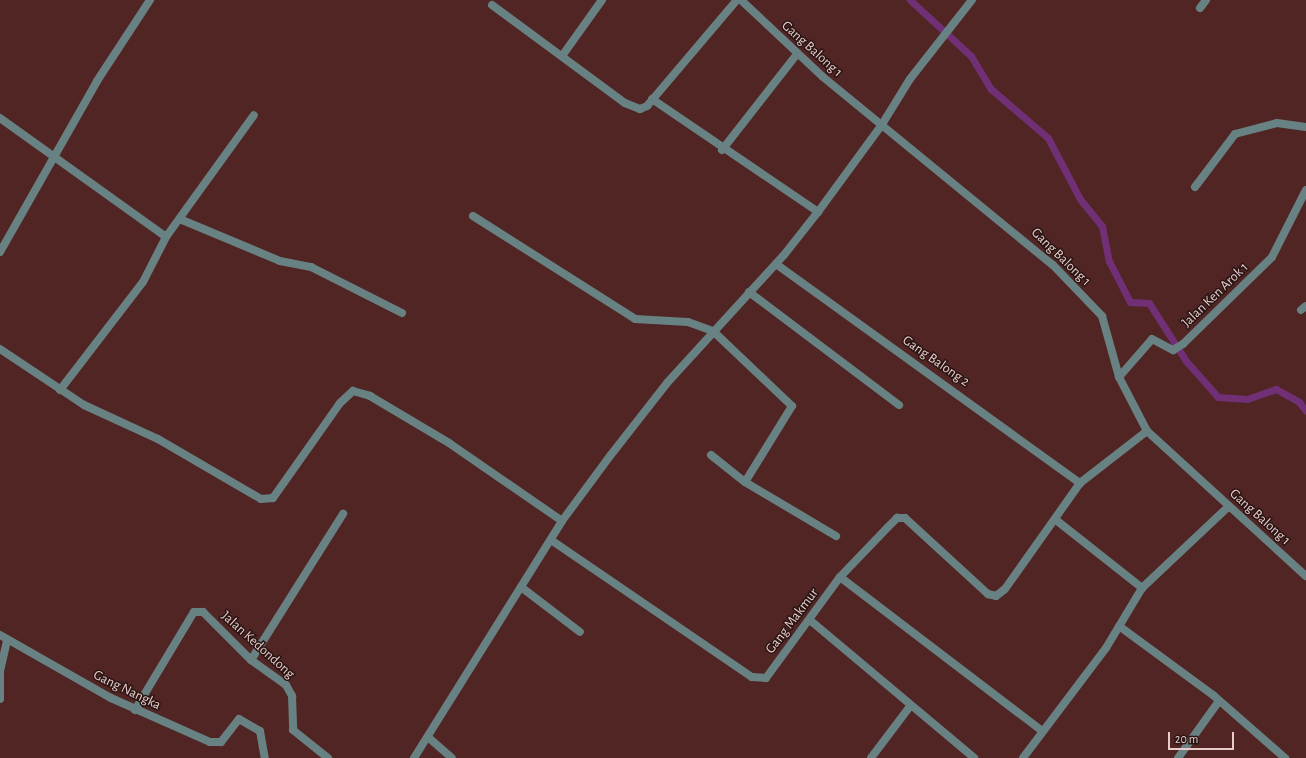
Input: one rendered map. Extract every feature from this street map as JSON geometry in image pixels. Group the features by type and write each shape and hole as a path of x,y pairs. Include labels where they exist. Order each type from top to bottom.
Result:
{"street":[{"path":"0,252 97,81 150,0"},
{"path":"562,56 602,0"},
{"path":"492,5 633,108 647,106 652,98 737,0"},
{"name":"Gang Balong 1","path":"741,0 797,54 882,126 1021,237 1102,316 1119,377 1147,431 1228,507 1306,576"},
{"path":"414,758 429,738 562,521 637,420 713,331 776,264 818,212 882,126 933,48 972,0"},
{"path":"1200,8 1206,0"},
{"path":"722,150 797,54"},
{"path":"652,98 722,150 818,212"},
{"path":"60,390 143,282 166,237 182,220 254,115"},
{"path":"0,118 55,155 166,237"},
{"path":"1195,187 1235,134 1277,123 1306,128"},
{"name":"Jalan Ken Arok 1","path":"1119,377 1152,339 1173,350 1183,344 1272,257 1306,190"},
{"path":"474,216 635,320 688,322 713,331 792,406 745,482"},
{"path":"182,220 280,260 311,267 402,313"},
{"name":"Gang Balong 2","path":"776,264 1080,482"},
{"path":"749,292 899,405"},
{"path":"0,349 60,390 158,439 228,482 267,500 273,498 347,394 361,392 449,443 562,521"},
{"path":"1142,588 1056,520 1080,482 1147,431"},
{"path":"711,455 745,482 836,536"},
{"path":"1023,758 1119,626 1142,588 1228,507"},
{"path":"251,660 343,514"},
{"name":"Gang Makmur","path":"551,540 752,677 766,678 811,621 840,577 898,518 905,518 988,594 996,596 1005,589 1056,520"},
{"path":"840,577 1042,731"},
{"path":"522,587 580,632"},
{"name":"Jalan Kedondong","path":"135,710 194,612 203,612 251,660 286,685 292,696 293,730 328,758"},
{"path":"811,621 974,758"},
{"path":"1119,626 1219,701 1285,758"},
{"path":"0,699 0,670 4,638"},
{"name":"Gang Nangka","path":"4,638 135,710 210,742 221,742 239,719 260,731 266,758"},
{"path":"1178,758 1219,701"},
{"path":"871,758 911,706"},
{"path":"429,738 452,758"}],"waterway":[{"path":"910,0 971,56 991,89 1048,138 1080,199 1102,226 1109,261 1130,302 1149,303 1186,361 1218,397 1247,399 1276,389 1299,402 1306,411"}]}
